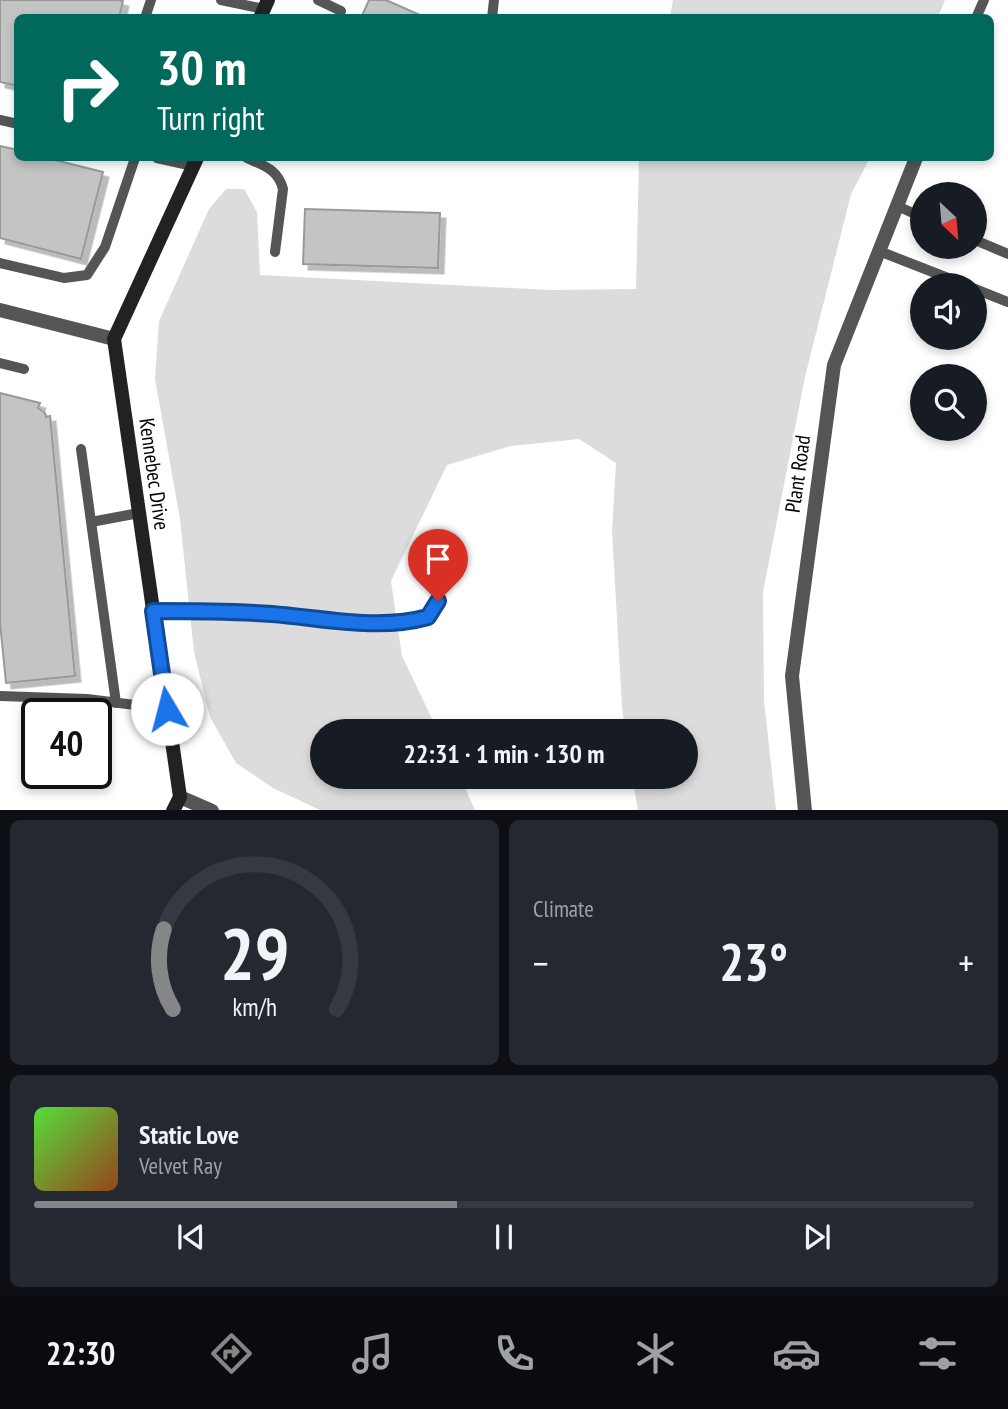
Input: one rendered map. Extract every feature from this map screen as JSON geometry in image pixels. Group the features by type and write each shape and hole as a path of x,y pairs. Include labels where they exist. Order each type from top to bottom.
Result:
{"street":[{"name":"Plant Road","path":"805,810 792,676 834,365 915,161"},
{"path":"0,310 114,339 195,162"},
{"name":"Kennebec Drive","path":"114,339 180,797"},
{"path":"173,810 180,797 212,810"}],"lane":[{"path":"221,0 264,9"},
{"path":"318,0 342,9"},
{"path":"0,263 64,278 88,275 105,247 134,161"},
{"path":"253,161 275,172 283,189 275,252"},
{"path":"897,206 910,212"},
{"path":"987,245 1008,254"},
{"path":"879,251 935,273"},
{"path":"987,294 1008,302"},
{"path":"0,363 24,369"},
{"path":"81,449 116,703"},
{"path":"91,522 139,513"},
{"path":"153,611 215,611 360,623 406,623 428,617 438,601 440,566"},
{"path":"0,696 87,699 167,709"}],"shaded area":[{"path":"673,0 945,0 939,14 671,14"},
{"path":"639,161 868,161 851,194 805,377 763,592 764,700 776,810 638,810 634,789 698,789 698,719 624,719 612,531 616,463 579,439 511,446 447,465 391,581 402,656 432,719 310,719 310,789 465,789 475,810 320,810 273,788 236,763 210,717 194,652 180,519 155,379 159,321 209,209 226,189 244,189 257,212 260,275 550,290 636,289"}],"building":[{"path":"0,0 123,1 120,14 14,14 14,85 0,82"},
{"path":"369,0 386,0 418,14 363,14"},
{"path":"0,146 14,149 14,161 59,161 103,172 81,259 0,238"},
{"path":"305,209 440,213 438,268 303,264"},
{"path":"0,393 40,403 38,408 46,417 50,416 75,676 6,683 0,623"}],"route":[{"path":"167,709 153,611 215,611 360,623 406,623 428,617 438,601"}]}
